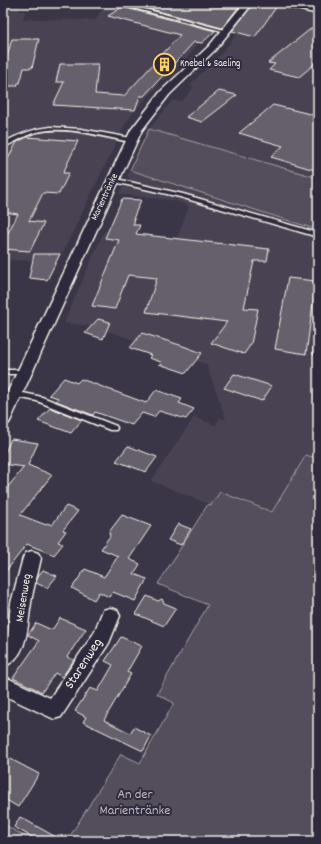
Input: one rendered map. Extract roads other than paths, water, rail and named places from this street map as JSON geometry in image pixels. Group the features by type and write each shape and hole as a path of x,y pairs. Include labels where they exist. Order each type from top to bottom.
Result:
{"street":[{"name":"Marientränke","path":"3,419 131,140 165,93 212,48 249,3"},
{"path":"283,3 318,10"},
{"name":"Meisenweg","path":"3,658 16,641 21,603 32,558"},
{"name":"Starenweg","path":"3,685 54,710 102,637 110,616"}],"lane":[{"path":"116,3 226,31"},
{"path":"3,145 25,133 55,127 77,129 131,140"},
{"path":"112,180 181,196 318,235"},
{"path":"318,335 318,354"},
{"path":"3,372 24,372"},
{"path":"14,394 39,399 113,428"}],"place":[{"name":"Knebel & Saeling","path":"164,64"}],"park label":[{"name":"An der Marientränke","path":"135,804"}]}
